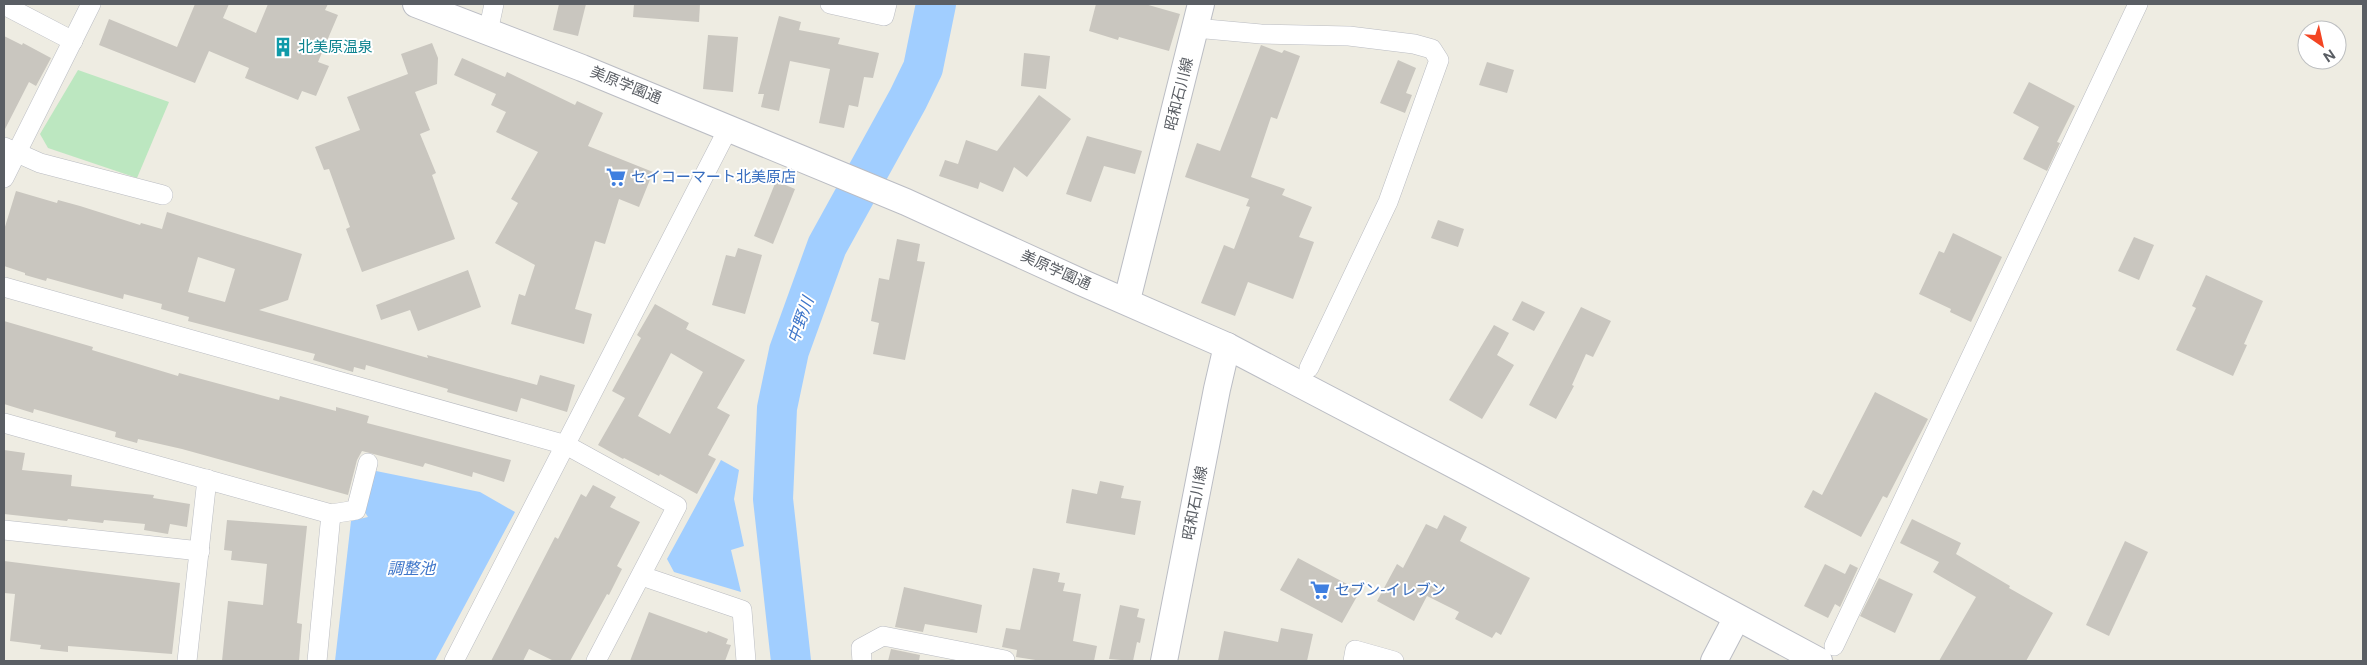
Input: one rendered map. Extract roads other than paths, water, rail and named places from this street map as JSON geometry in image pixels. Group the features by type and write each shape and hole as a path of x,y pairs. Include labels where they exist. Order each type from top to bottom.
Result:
{"street":[{"path":"4,178 10,150 73,41 91,4"},
{"name":"美原学園通","path":"416,4 728,127 833,171 1227,346 1477,477 1736,619 1826,654"},
{"path":"488,32 494,4"},
{"path":"830,4 884,16 887,4"},
{"path":"1826,654 2138,4"},
{"path":"4,5 73,41"},
{"path":"1198,16 1261,34 1348,36 1414,44 1432,49 1437,54 1439,60 1388,202 1309,368"},
{"name":"昭和石川線","path":"1127,300 1198,16"},
{"path":"454,661 728,127"},
{"path":"10,150 40,163 164,195"},
{"path":"4,287 566,445 677,506 596,661"},
{"name":"昭和石川線","path":"1164,661 1227,346"},
{"path":"4,423 331,514 356,510 368,463"},
{"path":"187,661 207,479"},
{"path":"317,661 331,514"},
{"path":"4,530 200,551"},
{"path":"642,576 742,610 746,661"},
{"path":"1714,661 1736,619"},
{"path":"862,661 861,648 883,636 947,655 1005,660"},
{"path":"1353,661 1356,650 1394,661"}],"water":[{"path":"721,460 739,470 734,499 744,546 731,550 741,592 674,572 667,559"},
{"name":"調整池","path":"376,471 480,492 515,512 435,661 335,661 351,521 368,517 364,511"}],"waterway":[{"name":"中野川","path":"791,661 773,499 777,408 789,351 827,246 908,99 923,68 936,4"}],"place":[{"name":"北美原温泉","path":"283,47"},
{"name":"セイコーマート北美原店","path":"616,177"},
{"name":"セブン-イレブン","path":"1320,590"}]}
